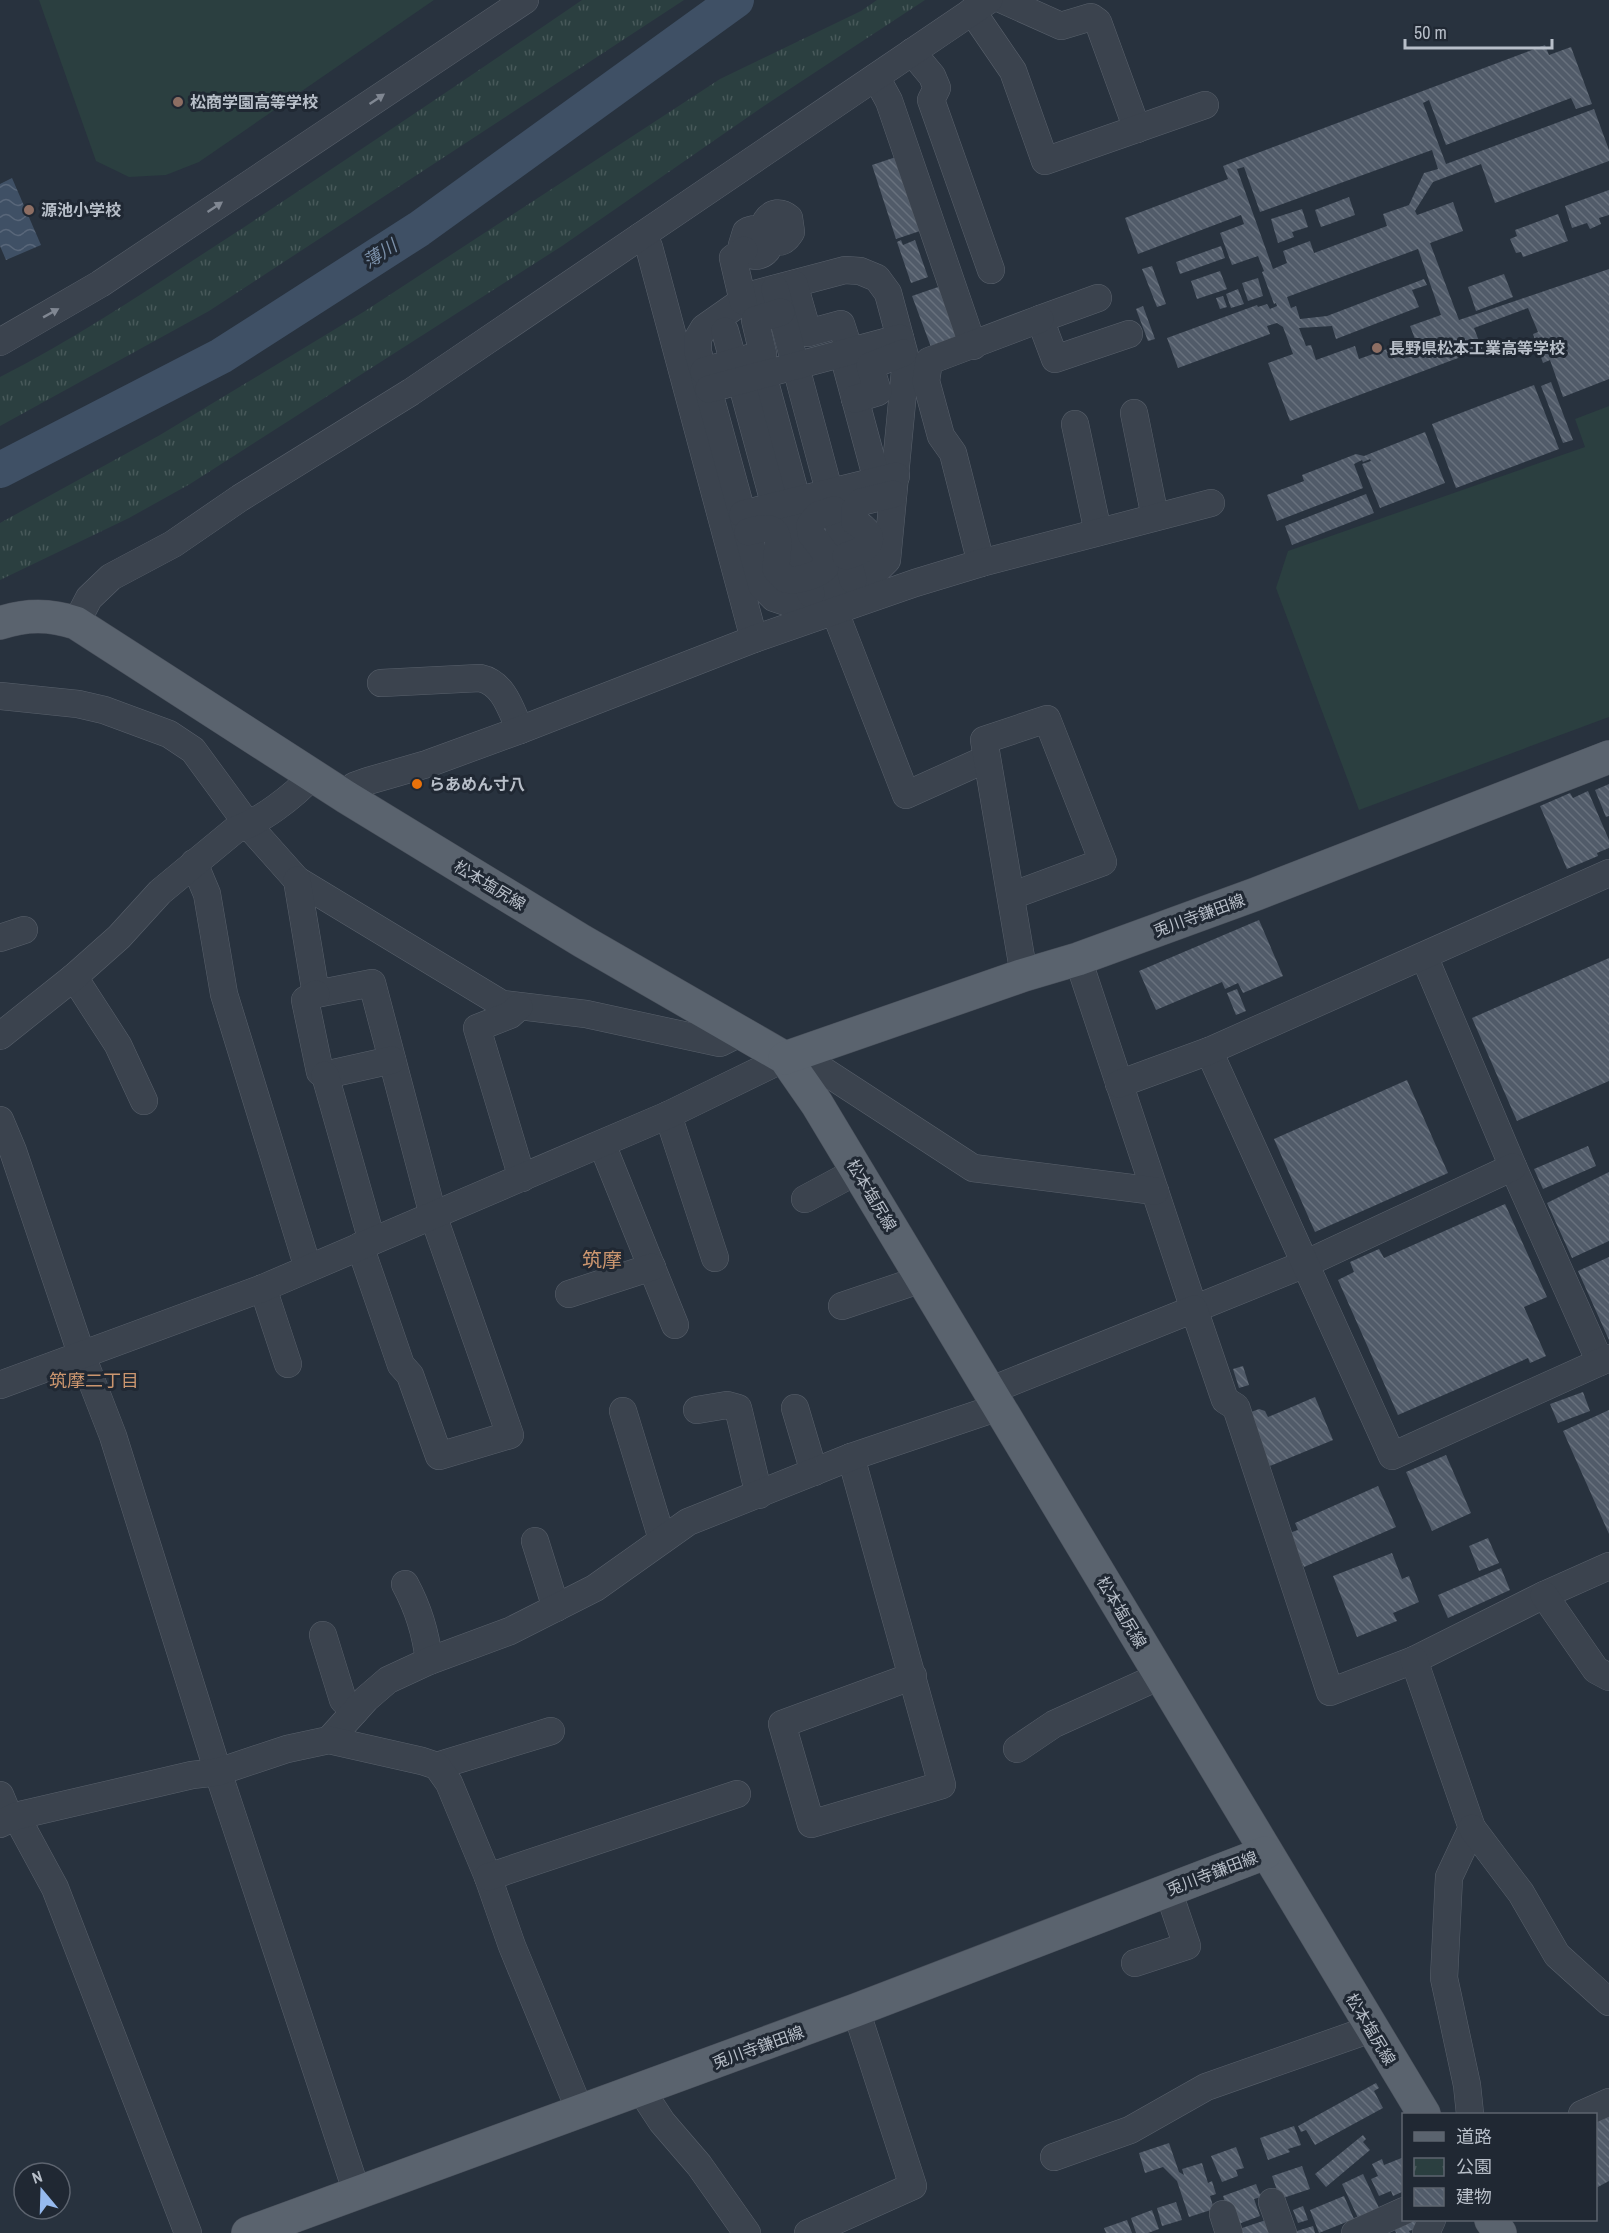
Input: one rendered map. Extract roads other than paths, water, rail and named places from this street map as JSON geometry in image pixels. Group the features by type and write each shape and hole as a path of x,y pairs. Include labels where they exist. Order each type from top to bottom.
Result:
{"main road":[{"name":"松本塩尻線","path":"0,623 15,618 36,616 56,616 75,623 312,776 582,941 740,1033 791,1056 857,1171 1423,2113"},
{"name":"兎川寺鎌田線","path":"791,1056 1024,975 1078,959 1256,894 1609,757"},
{"name":"兎川寺鎌田線","path":"262,2230 856,2010 1265,1852"}],"street":[{"path":"0,342 100,284 525,0"},
{"path":"1003,0 1061,26 1091,17 1098,22 1137,129"},
{"path":"75,623 89,598 111,577 173,544 240,498 411,392 980,6 1013,71 1045,161 1205,105"},
{"path":"912,52 932,75 937,88 931,100 991,270"},
{"path":"876,77 889,101 984,341"},
{"path":"737,328 733,258 744,250 742,240 746,232 754,228 767,235 765,221 772,214 781,213 793,217"},
{"path":"641,236 649,247 754,639"},
{"path":"704,373 763,354 755,320 783,295 845,270 860,270 877,278 888,293 906,360 901,423 889,483 887,560 874,573 850,568"},
{"path":"704,373 737,328 751,295 783,295"},
{"path":"783,295 808,333 841,324 858,410 889,483"},
{"path":"783,295 796,366 850,568"},
{"path":"981,563 953,453 941,436 926,381 929,361 1098,298"},
{"path":"1040,320 1054,359 1129,334"},
{"path":"737,328 704,328 698,338 704,373 762,586 774,598 789,603 821,571 828,559 822,546 811,534 811,521 832,501"},
{"path":"704,373 752,378 846,353 902,345"},
{"path":"858,410 878,393 870,366 902,345"},
{"path":"752,378 797,468 786,503"},
{"path":"752,378 808,586"},
{"path":"858,410 901,423"},
{"path":"1134,413 1155,517"},
{"path":"1075,424 1098,532"},
{"path":"746,523 786,503 832,501 889,483"},
{"path":"808,586 850,568 869,543 870,538 866,530 855,522 854,513 858,505 889,483"},
{"path":"346,797 354,786 427,764 754,639 915,583 981,563 1211,503"},
{"path":"835,612 906,795 986,759"},
{"path":"381,683 480,678 489,680 497,686 507,701 520,730"},
{"path":"0,696 78,704 104,710 169,734 193,750 248,825 297,880 502,1004 586,1014 720,1043 740,1033"},
{"path":"1011,896 1103,862 1047,719 984,740 1024,975"},
{"path":"0,1036 74,977 119,937 160,892 194,863 235,830 248,825 304,786 312,776"},
{"path":"194,863 207,894 224,994 308,1268"},
{"path":"1119,1084 1209,1051 1609,873"},
{"path":"297,880 316,994"},
{"path":"1209,1051 1392,1456 1605,1360 1513,1167 1424,956"},
{"path":"1078,959 1225,1400 1236,1407 1330,1692 1414,1659 1544,1595 1609,1566"},
{"path":"74,977 118,1045 144,1101"},
{"path":"372,983 433,1215 510,1435 439,1456 410,1375 401,1365 366,1243 325,1075 320,1072 305,1000 316,994 372,983"},
{"path":"519,1007 510,1015 477,1028 522,1178"},
{"path":"0,1385 263,1288 668,1115 791,1056 973,1168 1155,1191"},
{"path":"325,1075 392,1060"},
{"path":"668,1115 718,1243"},
{"path":"0,1119 116,1447 218,1772 357,2193"},
{"path":"602,1144 675,1325"},
{"path":"329,1740 366,1699 388,1680 429,1661 510,1631 595,1588 688,1522 994,1399 1194,1309 1305,1264 1513,1167"},
{"path":"805,1199 857,1171"},
{"path":"580,1284 652,1267"},
{"path":"842,1306 922,1279"},
{"path":"263,1288 288,1364"},
{"path":"697,1410 728,1405 738,1408 759,1495"},
{"path":"795,1408 814,1472"},
{"path":"623,1411 662,1539"},
{"path":"851,1457 913,1676 942,1785 811,1824 782,1724 913,1676"},
{"path":"536,1541 556,1608"},
{"path":"405,1584 415,1602 429,1661"},
{"path":"1544,1595 1596,1670 1609,1677"},
{"path":"323,1635 343,1700 355,1711"},
{"path":"1414,1659 1472,1828 1521,1893 1557,1955 1609,2002"},
{"path":"1017,1749 1054,1724 1160,1676"},
{"path":"188,2233 55,1888 6,1813 192,1775 218,1772 287,1749 329,1740 437,1766 551,1731"},
{"path":"437,1766 449,1783 488,1877 512,1946 579,2111"},
{"path":"488,1877 737,1794"},
{"path":"1470,2113 1467,2085 1444,1978 1449,1877 1472,1828"},
{"path":"1135,1963 1187,1946 1168,1890"},
{"path":"808,2233 913,2186 856,2010"},
{"path":"1054,2157 1130,2130 1206,2087 1371,2030"},
{"path":"641,2090 662,2122 699,2165 747,2233"},
{"path":"1586,2113 1609,2102"},
{"path":"1272,2202 1283,2233"},
{"path":"1355,2233 1402,2212"}],"water":[{"path":"12,178 41,245 6,260 0,246 0,184"}],"waterway":[{"name":"薄川","path":"0,470 221,356 419,229 736,0"}],"place":[{"name":"松商学園高等学校","path":"178,102"},
{"name":"源池小学校","path":"29,210"},
{"name":"長野県松本工業高等学校","path":"1377,348"},
{"name":"らあめん寸八","path":"417,784"}],"district":[{"name":"筑摩","path":"602,1260"},
{"name":"筑摩二丁目","path":"94,1381"}]}
